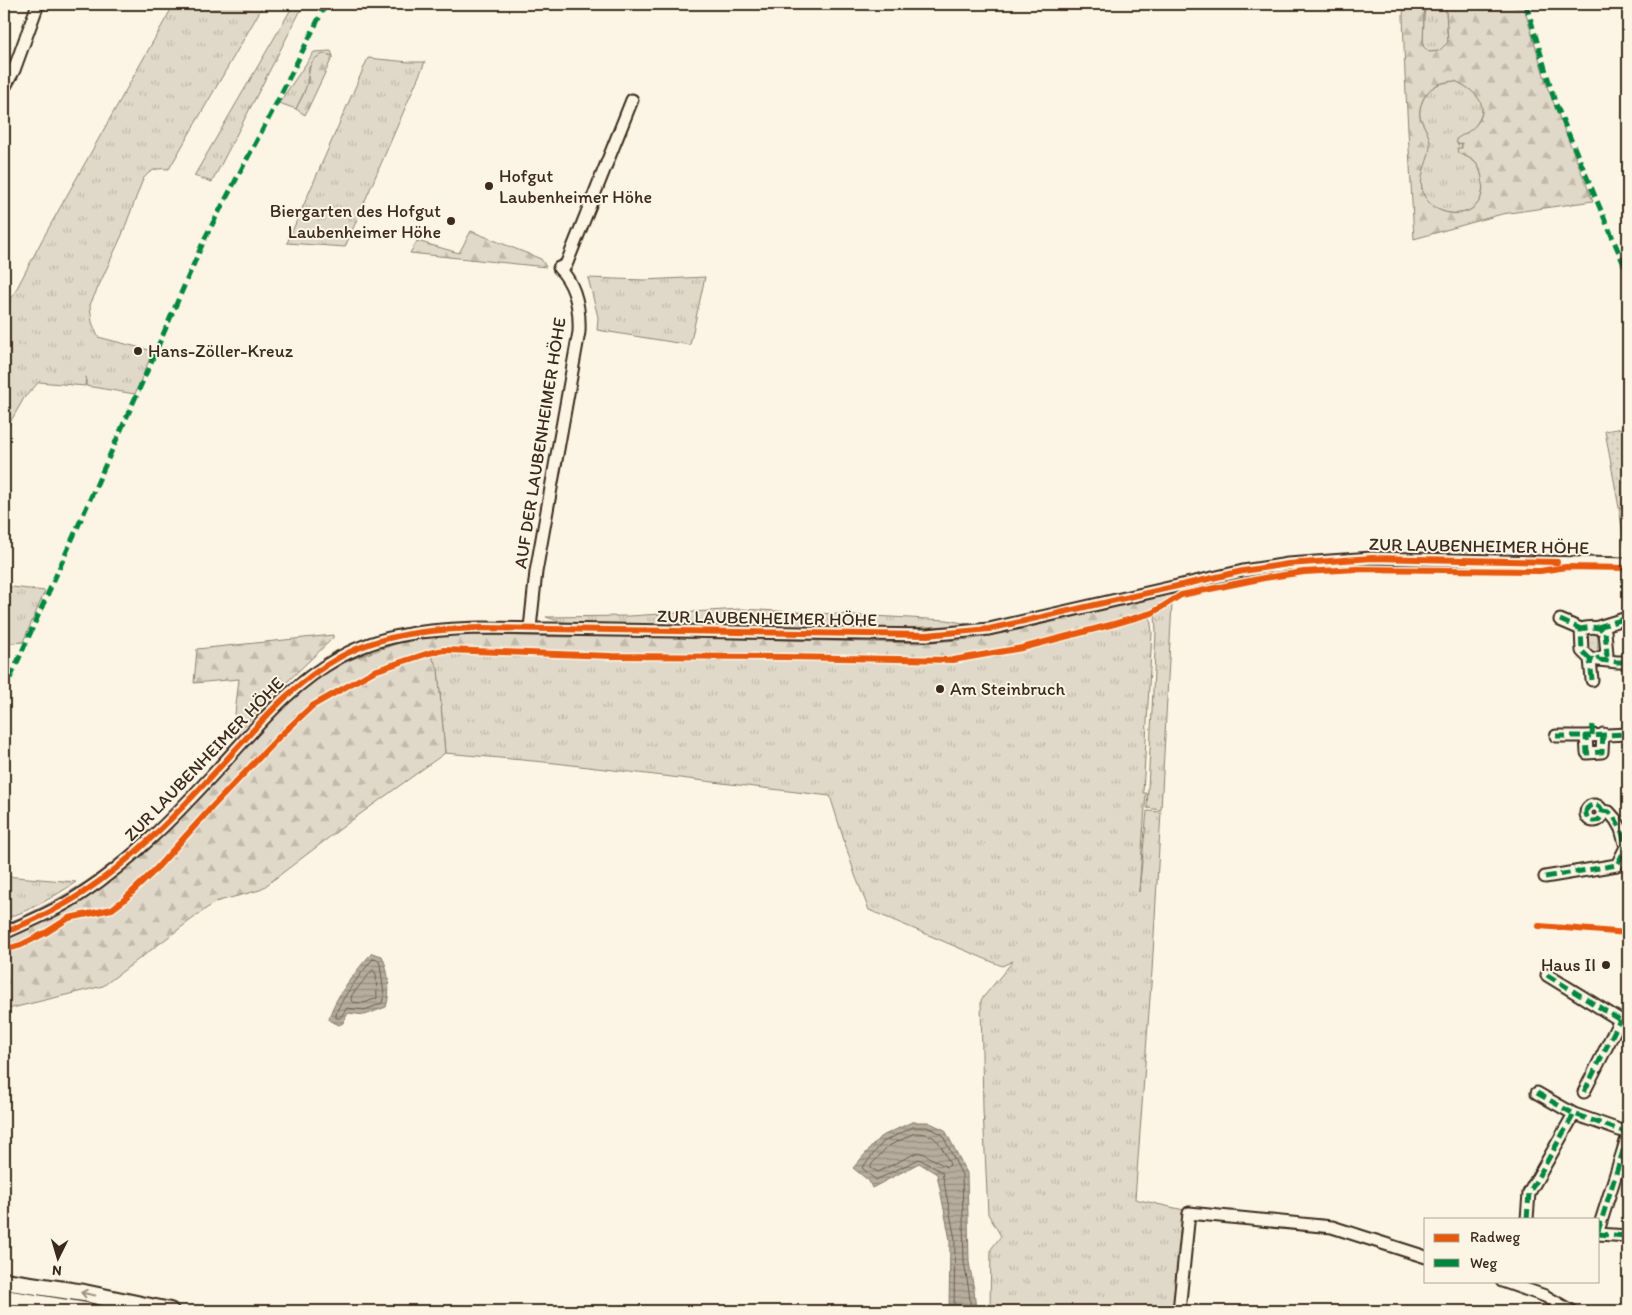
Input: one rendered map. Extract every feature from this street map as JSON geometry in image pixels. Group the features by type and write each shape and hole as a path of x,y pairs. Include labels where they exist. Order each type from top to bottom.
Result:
{"highway":[{"path":"4,1281 84,1293 170,1311"},
{"path":"4,1298 86,1311"}],"street":[{"path":"4,88 14,70 38,4"},
{"name":"AUF DER LAUBENHEIMER HÖHE","path":"530,628 536,572 578,332 578,310 575,296 569,279 559,268 566,265 632,100"},
{"name":"ZUR LAUBENHEIMER HÖHE","path":"4,932 54,910 82,894 144,844 286,696 300,684 342,656 394,637 456,628 927,635 989,629 1243,571 1288,564 1372,558 1628,564"},
{"path":"1560,620 1581,629 1598,627 1627,618"},
{"path":"1593,659 1606,655 1605,631 1598,627"},
{"path":"1581,629 1582,651 1593,659 1628,662"},
{"path":"1592,680 1593,659"},
{"path":"1556,736 1593,732 1628,734"},
{"path":"1545,877 1617,865 1627,847 1616,820 1609,812 1602,811"},
{"path":"1547,975 1624,1022 1584,1092"},
{"path":"1538,1093 1574,1114 1628,1134 1600,1225"},
{"path":"1527,1218 1529,1193 1574,1114"},
{"path":"1180,1311 1189,1213 1332,1227 1424,1256"},
{"path":"1600,1232 1628,1236"},
{"path":"1505,1282 1546,1296 1571,1311"}],"green space":[{"path":"174,4 264,4 169,169 154,170 143,179 122,235 90,305 92,322 98,337 153,351 135,394 86,386 86,377 85,386 39,382 24,398 4,433 4,313 42,240"},
{"path":"294,4 304,4 212,182 194,176"},
{"path":"1404,4 1432,4 1426,7 1424,14 1423,46 1429,52 1439,51 1448,42 1444,4 1523,4 1548,89 1593,201 1502,214 1414,239 1403,16","holes":["1455,81 1473,92 1481,103 1481,115 1476,125 1456,139 1457,144 1462,143 1462,148 1457,148 1458,153 1475,162 1483,182 1483,190 1478,203 1472,209 1455,214 1438,209 1430,204 1422,190 1421,184 1430,142 1420,117 1421,104 1427,93 1435,86"]},
{"path":"1432,4 1444,4 1446,10 1448,42 1439,52 1428,52 1423,46 1424,14 1426,7"},
{"path":"331,51 333,56 324,54 309,67 307,86 296,109 279,103 314,52"},
{"path":"324,54 333,56 305,115 296,109 305,90 311,64"},
{"path":"368,58 425,62 345,247 287,243"},
{"path":"1455,81 1472,91 1477,96 1482,107 1479,120 1462,142 1462,148 1458,153 1475,162 1481,173 1483,186 1478,203 1472,209 1455,214 1438,209 1430,204 1422,190 1421,183 1428,138 1420,117 1420,108 1424,97 1431,89 1439,84"},
{"path":"471,231 541,259 546,267 410,253 417,241 459,253"},
{"path":"705,277 690,345 597,330 598,317 588,278 644,280"},
{"path":"1628,427 1628,507 1619,508 1605,431"},
{"path":"1628,507 1628,547 1625,547 1619,508"},
{"path":"4,586 45,591 23,642 4,644"},
{"path":"1168,592 1172,595 1169,600 1149,612 1022,648 953,660 611,656 444,650 430,653 438,669 445,753 352,820 260,890 215,902 103,986 4,1010 4,937 99,887 276,711 308,682 335,665 413,638 443,634 917,643 972,639 1018,630"},
{"path":"1172,604 1161,810 1147,808 1156,632 1155,615"},
{"path":"740,609 947,620 973,625 880,629 652,626 562,622 546,617 629,616"},
{"path":"1150,616 1152,633 1143,793 1146,793 1139,892 1147,811 1161,812 1152,971 1135,1199 1184,1210 1177,1311 990,1311 991,1249 1001,1236 988,1214 983,1110 981,1000 1013,961 1002,966 869,910 855,875 830,796 555,763 445,753 438,669 429,653 444,650 611,656 953,660 1022,648"},
{"path":"1587,631 1598,633 1598,652 1587,652"},
{"path":"333,635 333,638 264,704 232,739 239,679 194,683 197,649"},
{"path":"167,817 135,848 65,900 4,928 4,924 51,903 102,871 163,818"},
{"path":"4,876 76,882 41,903 4,919"}],"water":[{"path":"372,953 382,956 386,968 389,988 386,1007 365,1015 348,1013 343,1023 339,1025 329,1020 340,994"},
{"path":"912,1122 928,1122 945,1130 967,1173 969,1262 976,1311 949,1311 950,1240 937,1174 919,1163 872,1188 869,1181 853,1168 880,1137"}],"marked path":[{"path":"4,692 205,238 272,112 326,4"},
{"path":"1526,4 1555,102 1628,274"},
{"path":"1598,627 1627,618"},
{"path":"1560,620 1581,629"},
{"path":"1590,659 1582,651 1581,629 1593,627 1605,631 1607,655 1596,659"},
{"path":"1592,680 1590,659 1628,662"},
{"path":"1592,735 1593,723"},
{"path":"1603,734 1602,752 1587,753 1586,736 1628,734"},
{"path":"1556,736 1586,736"},
{"path":"1594,805 1600,807 1602,813 1600,819 1594,821 1588,819 1586,813 1588,807 1594,805"},
{"path":"1602,811 1609,812 1616,820 1621,829 1626,847 1628,846"},
{"path":"1545,877 1617,865 1626,847"},
{"path":"1547,975 1628,1023"},
{"path":"1584,1092 1620,1020"},
{"path":"1537,1093 1574,1114"},
{"path":"1527,1218 1529,1193 1574,1114 1628,1133"},
{"path":"1600,1225 1628,1135"},
{"path":"1600,1234 1628,1236"}],"cycle path":[{"path":"4,933 72,900 100,881 170,819 260,722 289,694 321,668 340,657 374,642 428,631 483,628 927,635 989,629 1243,571 1288,564 1372,558 1557,562"},
{"path":"4,950 21,945 69,918 112,909 155,870 278,738 312,706 374,671 429,653 444,650 611,656 953,660 1022,648 1114,624 1152,613 1181,595 1304,572 1357,569 1540,571 1566,567 1628,568"},
{"path":"1539,926 1628,933"}],"place":[{"name":"Hofgut Laubenheimer Höhe","path":"489,186"},
{"name":"Biergarten des Hofgut Laubenheimer Höhe","path":"451,221"},
{"name":"Hans-Zöller-Kreuz","path":"138,351"},
{"name":"Am Steinbruch","path":"940,689"},
{"name":"Haus II","path":"1606,965"}]}
